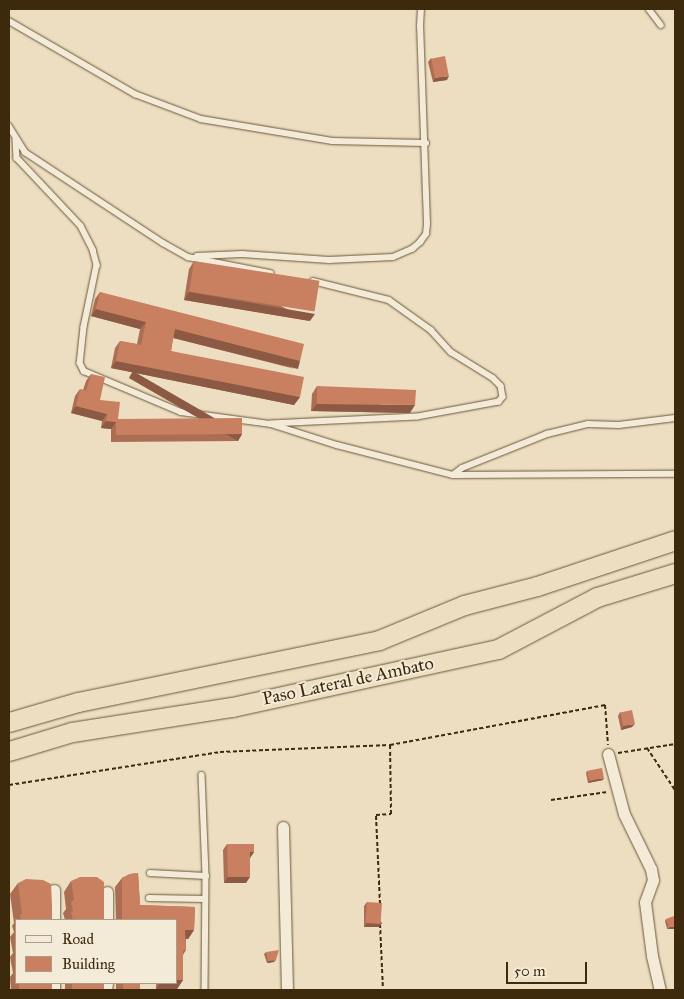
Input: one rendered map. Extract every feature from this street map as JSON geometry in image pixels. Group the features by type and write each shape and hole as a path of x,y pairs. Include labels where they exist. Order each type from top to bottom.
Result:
{"highway":[{"name":"Paso Lateral de Ambato","path":"9,722 78,702 379,640 464,605 537,586 675,540"},
{"name":"Paso Lateral de Ambato","path":"9,751 72,732 232,707 498,649 597,597 675,573"}],"street":[{"path":"608,754 624,814 651,869 653,880 645,902 652,956 660,990"},
{"path":"282,827 287,990"},
{"path":"54,890 54,919"},
{"path":"106,919 107,892"}],"lane":[{"path":"188,256 242,254 330,260 394,257 412,249 426,234 426,143 420,27 421,9"},
{"path":"649,9 661,25"},
{"path":"9,21 135,94 201,119 332,141 426,143"},
{"path":"9,126 25,152 163,243 188,256 281,275"},
{"path":"16,140 17,158 81,226 93,250 97,265 83,336 80,363 84,371 181,412 271,424 337,445 453,474 675,474"},
{"path":"271,424 417,417 499,402 503,398 501,386 493,378 451,352 431,330 389,300 308,280"},
{"path":"453,474 488,457 555,432 588,424 619,425 675,418"},
{"path":"202,775 206,876 205,990"},
{"path":"150,873 206,876"},
{"path":"149,898 205,899"}],"path":[{"path":"9,785 220,752 390,745 605,705 608,754 675,744"},
{"path":"380,912 376,815 391,814 390,745"},
{"path":"647,748 675,790"},
{"path":"551,800 617,790"},
{"path":"380,922 383,990"}],"building":[{"path":"445,56 449,76 435,78 431,59"},
{"path":"194,261 319,281 315,311 189,292"},
{"path":"100,292 304,344 300,361 175,329 171,351 304,377 300,397 116,361 120,341 141,345 146,322 96,309"},
{"path":"91,374 105,377 100,400 120,402 118,419 242,418 242,434 116,435 116,422 106,421 107,414 76,406 80,389 86,391"},
{"path":"317,386 416,390 415,405 317,404"},
{"path":"632,710 635,724 623,726 620,712"},
{"path":"602,768 604,778 589,781 587,771"},
{"path":"227,844 254,844 254,852 250,852 250,877 228,877"},
{"path":"138,873 140,905 195,907 194,930 185,930 186,950 183,950 183,980 178,980 178,919 122,919 122,878"},
{"path":"80,877 97,877 104,882 104,919 73,919 71,902 74,900 71,881"},
{"path":"26,879 43,880 51,884 52,919 21,919 20,915 22,914 18,883"},
{"path":"367,902 382,903 380,924 366,923"},
{"path":"674,916 675,927 669,927 666,919"},
{"path":"279,950 276,960 268,961 266,952"},
{"path":"19,984 52,984 52,990 19,990"},
{"path":"72,984 104,984 104,990 72,990"},
{"path":"123,984 140,984 140,990 123,990"}]}
